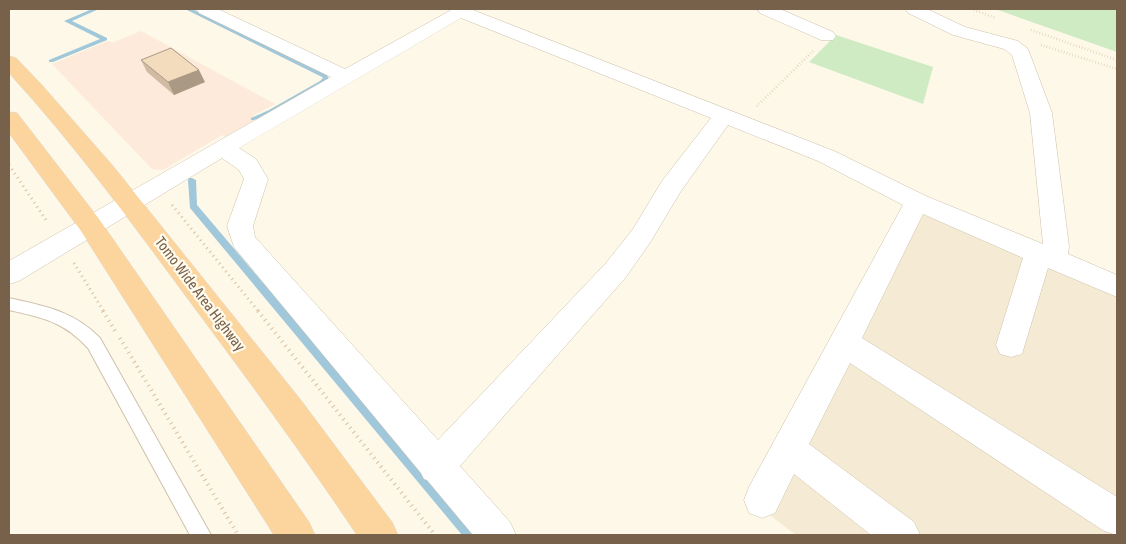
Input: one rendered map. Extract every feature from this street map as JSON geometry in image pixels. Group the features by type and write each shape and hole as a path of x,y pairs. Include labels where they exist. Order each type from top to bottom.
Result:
{"highway":[{"name":"Tomo Wide Area Highway","path":"9,62 74,134 129,201 327,459 379,535"},
{"path":"9,118 90,225 296,535"}],"street":[{"path":"205,9 346,77"},
{"path":"766,9 827,36"},
{"path":"914,9 959,31 1011,45 1021,53 1041,113 1056,246 1046,256 1011,345"},
{"path":"9,274 129,201 223,149 463,10 826,156 918,202 1117,286"},
{"path":"436,467 616,270 642,236 671,187 732,119"},
{"path":"223,149 249,164 254,171 256,179 240,226 243,240 436,467 497,535"},
{"path":"762,500 918,202"},
{"path":"844,343 1117,518"},
{"path":"789,449 901,535"}],"lane":[{"path":"9,304 64,317 80,327 94,343 201,535"}],"path":[{"path":"971,9 998,18"},
{"path":"1026,28 1117,60"},
{"path":"732,119 827,36"},
{"path":"1039,44 1117,69"},
{"path":"9,165 43,213 50,227"},
{"path":"169,201 435,535"},
{"path":"70,257 238,535"}],"shaded area":[{"path":"141,31 275,104 254,115 252,118 255,120 226,137 222,135 163,170 152,169 52,64 108,41 112,43"},
{"path":"922,211 1117,292 1117,535 796,535 767,513"}],"green space":[{"path":"995,9 1117,9 1117,52"},
{"path":"836,35 933,67 923,104 809,62"}],"building":[{"path":"171,48 199,70 168,82 141,60"}],"waterway":[{"path":"51,61 105,39 67,21 96,9"},
{"path":"188,9 325,76 326,79 322,82 253,119"},
{"path":"192,180 193,206 470,535"}]}
